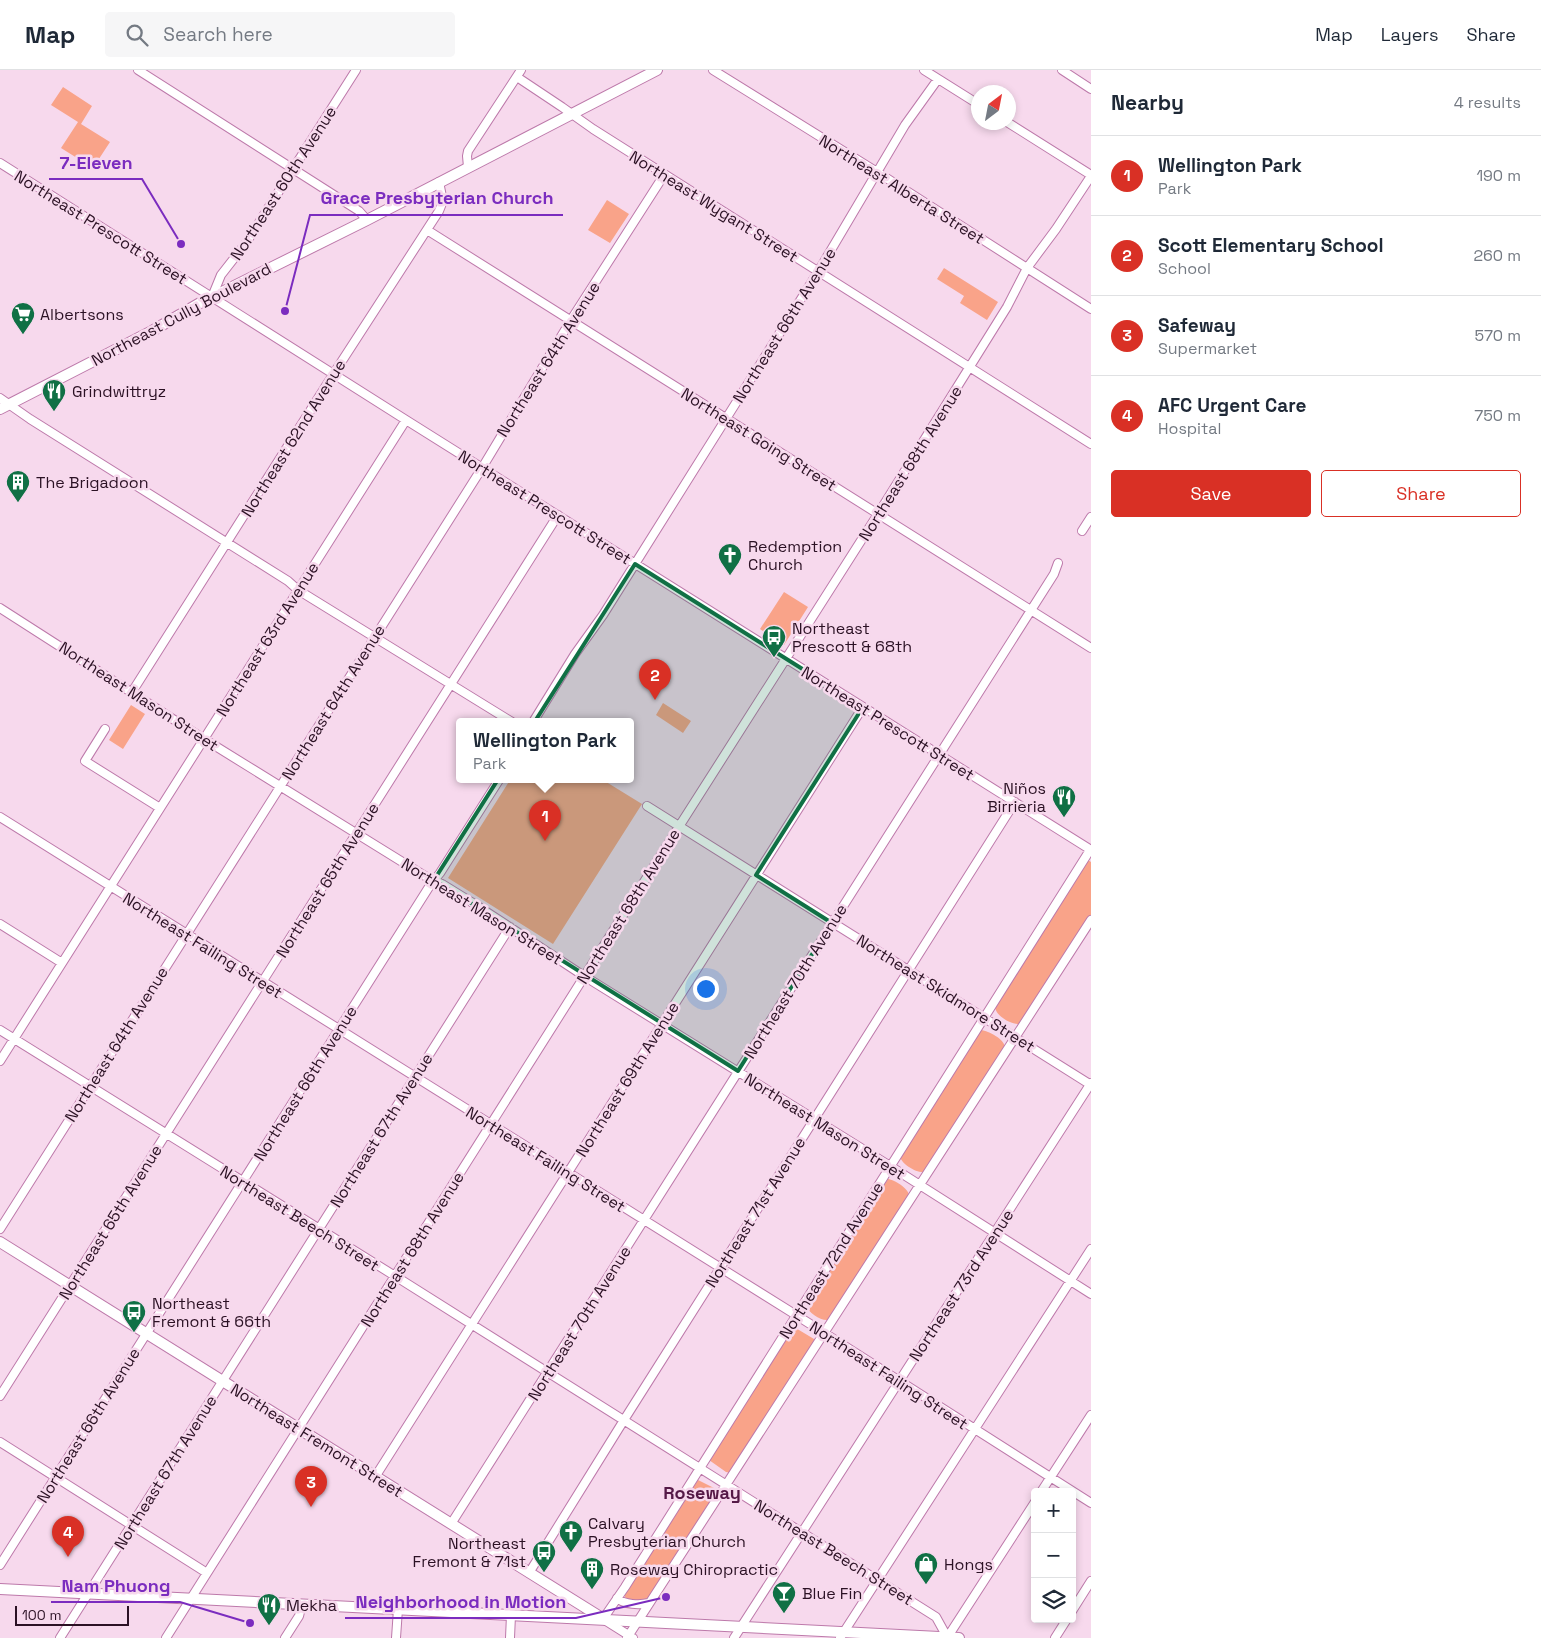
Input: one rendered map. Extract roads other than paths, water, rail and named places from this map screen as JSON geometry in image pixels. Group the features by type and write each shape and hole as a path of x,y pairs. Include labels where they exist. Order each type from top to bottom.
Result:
{"main road":[{"name":"Northeast Cully Boulevard","path":"4,407 152,331 212,297 367,220 657,70"},
{"name":"Northeast Fremont Street","path":"0,1242 602,1619"},
{"path":"0,1589 602,1619 842,1635 958,1638"}],"street":[{"path":"138,70 359,211 367,220"},
{"name":"Northeast 60th Avenue","path":"212,297 221,275 246,243 356,70"},
{"name":"Northeast Alberta Street","path":"713,70 1091,309"},
{"path":"924,70 971,100"},
{"path":"1062,70 1091,89"},
{"path":"468,167 468,151 519,74"},
{"name":"Northeast Wygant Street","path":"519,74 593,130 1091,444"},
{"name":"Northeast 66th Avenue","path":"535,718 575,654 599,622 818,272 905,125 938,79"},
{"path":"1016,128 1091,175"},
{"name":"Northeast Prescott Street","path":"0,163 1091,850"},
{"name":"Northeast 64th Avenue","path":"0,1228 482,468 571,320 664,175"},
{"name":"Northeast 68th Avenue","path":"166,1638 878,514 1007,307 1026,268 1056,229 1091,175"},
{"name":"Northeast 62nd Avenue","path":"132,692 333,374 427,230 442,205 443,196 439,182"},
{"name":"Northeast Going Street","path":"427,230 1091,648"},
{"path":"0,398 4,407 30,419 298,590 506,718"},
{"name":"Northeast 63rd Avenue","path":"0,1061 406,420"},
{"name":"Northeast 65th Avenue","path":"0,1396 558,515"},
{"path":"1082,531 1091,517"},
{"name":"Northeast 70th Avenue","path":"451,1524 1054,574 1058,563"},
{"name":"Northeast Mason Street","path":"0,608 204,739 510,926 584,976 890,1166 1091,1294"},
{"name":"Northeast 69th Avenue","path":"375,1477 863,706"},
{"path":"105,729 85,761 160,808"},
{"name":"Northeast 66th Avenue","path":"0,1564 338,1030 497,783"},
{"name":"Northeast 71st Avenue","path":"529,1573 1015,802"},
{"name":"Northeast Skidmore Street","path":"647,806 1091,1084"},
{"name":"Northeast Failing Street","path":"0,817 796,1315 1091,1503"},
{"name":"Northeast 72nd Avenue","path":"602,1619 1091,850"},
{"name":"Northeast 72nd Avenue","path":"630,1637 637,1621 1091,920"},
{"path":"0,924 62,963"},
{"name":"Northeast 67th Avenue","path":"60,1638 510,926"},
{"name":"Northeast Beech Street","path":"0,1030 700,1467 936,1617 947,1638"},
{"name":"Northeast 73rd Avenue","path":"734,1638 1091,1084"},
{"path":"842,1635 1091,1249"},
{"path":"1044,1488 1091,1415"},
{"path":"0,1442 207,1573"},
{"path":"947,1638 1031,1508"},
{"path":"1076,1605 1091,1581"},
{"path":"617,1598 621,1601 650,1603"},
{"path":"285,1638 299,1616 302,1604"},
{"path":"396,1638 398,1609"},
{"path":"510,1638 511,1615"},
{"name":"Northeast Fremont Street","path":"602,1619 630,1637"},
{"path":"1055,1638 1064,1623"}],"place":[{"name":"7-Eleven","path":"181,244"},
{"name":"Grace Presbyterian Church","path":"285,311"},
{"name":"Albertsons","path":"23,335"},
{"name":"Grindwittryz","path":"54,412"},
{"name":"The Brigadoon","path":"18,503"},
{"name":"Redemption Church","path":"730,576"},
{"name":"Northeast Prescott & 68th","path":"774,658"},
{"name":"Scott Elementary School","path":"655,700"},
{"name":"Niños Birrieria","path":"1064,818"},
{"name":"Wellington Park","path":"545,841"},
{"name":"Northeast Fremont & 66th","path":"134,1333"},
{"name":"Safeway","path":"311,1507"},
{"name":"Calvary Presbyterian Church","path":"571,1553"},
{"name":"AFC Urgent Care","path":"68,1557"},
{"name":"Northeast Fremont & 71st","path":"544,1573"},
{"name":"Hongs","path":"926,1585"},
{"name":"Roseway Chiropractic","path":"592,1590"},
{"name":"Neighborhood in Motion","path":"666,1597"},
{"name":"Blue Fin","path":"784,1614"},
{"name":"Nam Phuong","path":"250,1623"},
{"name":"Mekha","path":"269,1626"}],"district":[{"name":"Roseway","path":"702,1493"}]}
